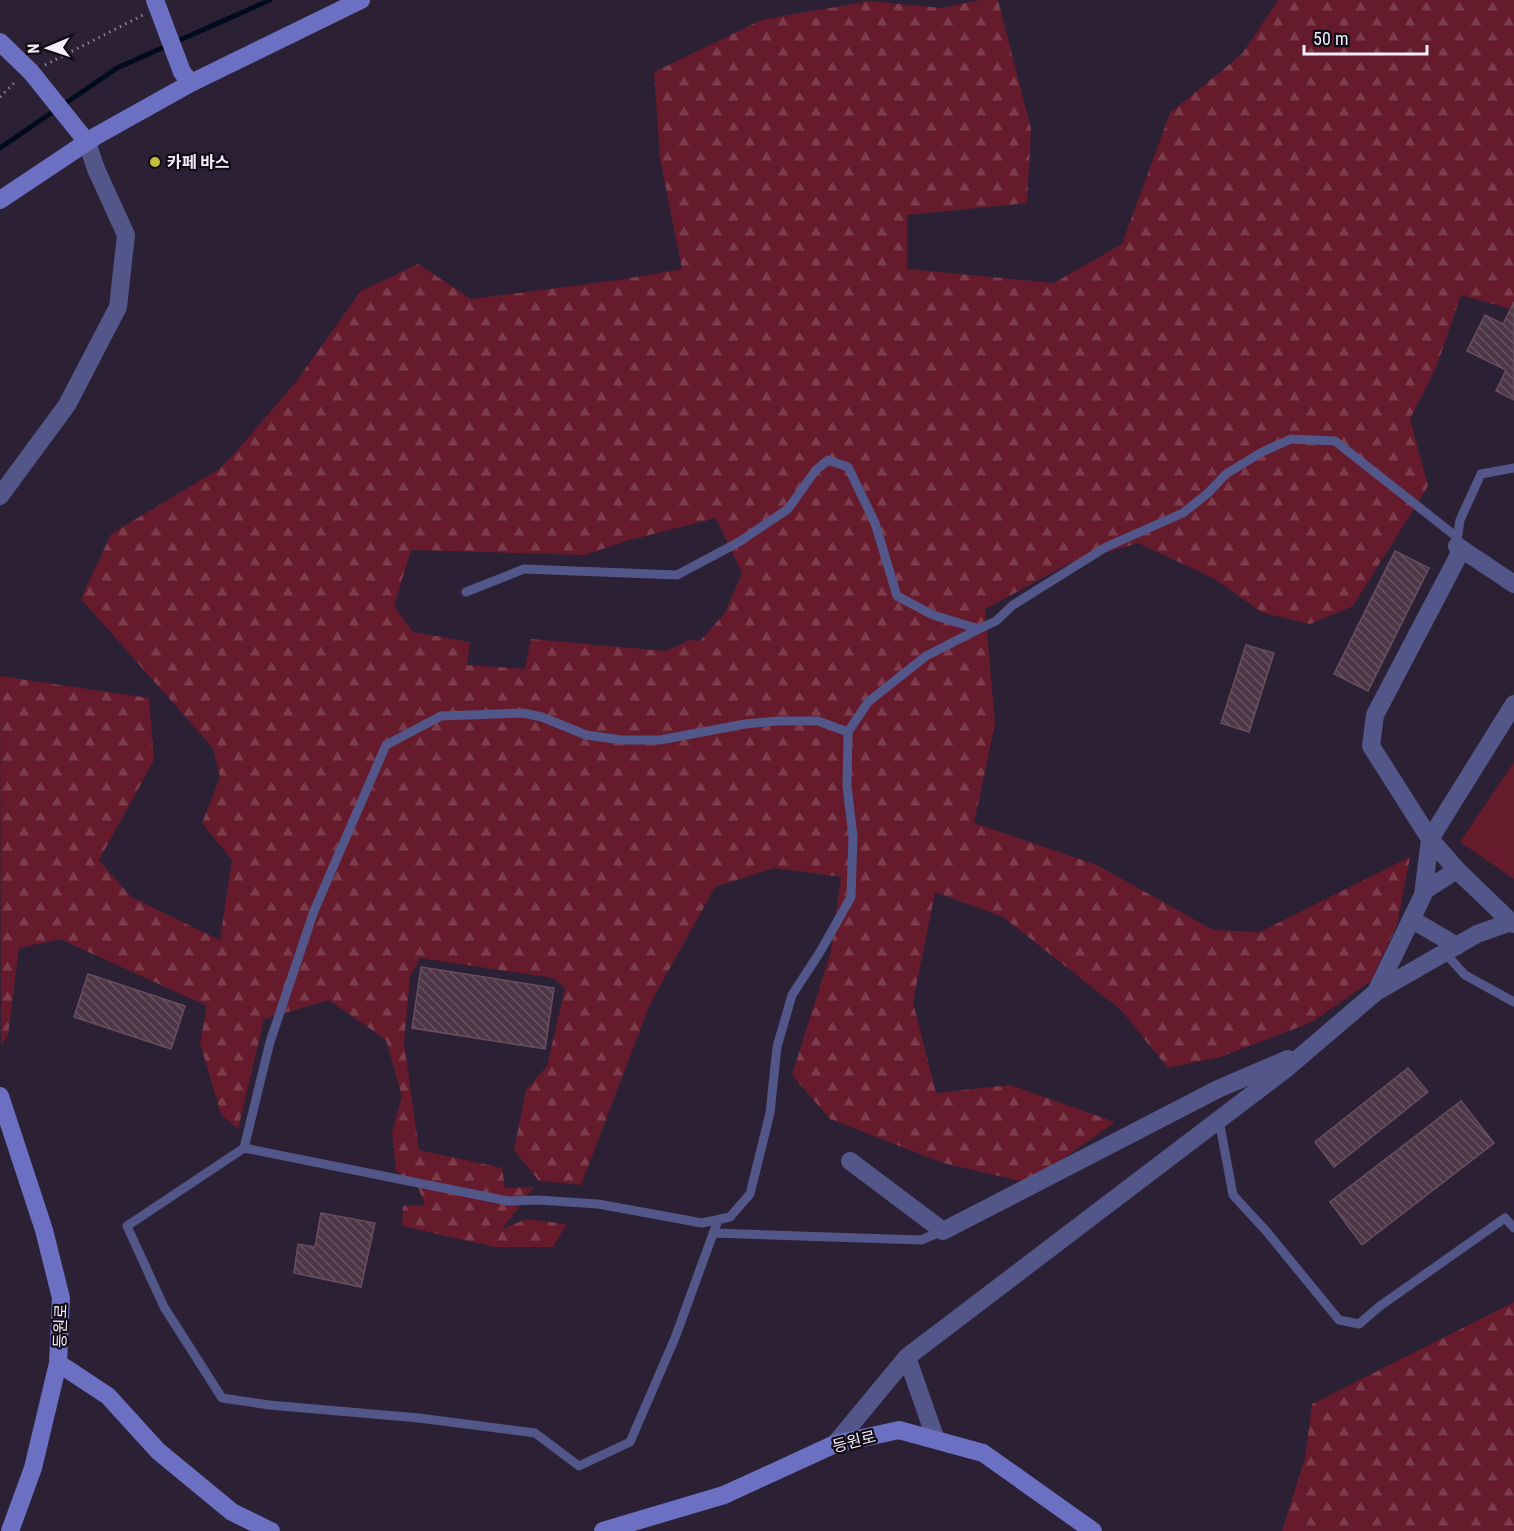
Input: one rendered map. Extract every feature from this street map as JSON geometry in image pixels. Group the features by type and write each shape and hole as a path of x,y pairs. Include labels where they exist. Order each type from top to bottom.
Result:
{"street":[{"path":"0,200 82,136 186,77 361,0"},
{"path":"157,5 186,77"},
{"path":"0,42 30,71 82,136 126,235 118,307 67,405 0,496"},
{"path":"835,1444 907,1357 1219,1120 1308,1050 1376,992 1477,934 1513,923 1457,870 1430,839 1371,746 1375,715 1459,544 1514,584"},
{"path":"1376,992 1424,891 1430,839 1514,704"},
{"path":"1424,891 1457,870"},
{"path":"1412,919 1451,949"},
{"path":"850,1161 943,1231 1218,1089 1308,1050"},
{"name":"등원로","path":"0,1096 44,1230 61,1298 58,1363 108,1396 158,1451 232,1512 271,1531"},
{"path":"907,1357 936,1440"},
{"path":"10,1531 33,1468 58,1363"},
{"name":"등원로","path":"603,1531 724,1495 835,1444 899,1430 983,1453 1093,1531"}],"lane":[{"path":"244,1148 508,1201 538,1200 598,1204 702,1223 730,1217 750,1194 770,1113 777,1047 792,995 820,952 851,897 853,836 847,786 848,732 868,702 926,656 996,621 1013,605 1106,547 1184,513 1226,474 1262,452 1291,439 1335,441 1459,544"},
{"path":"466,592 524,568 677,574 739,542 788,509 815,471 828,460 848,467 875,523 897,596 933,615 980,628"},
{"path":"1459,544 1460,520 1481,474 1514,468"},
{"path":"718,1220 675,1338 630,1442 579,1466 535,1433 419,1418 269,1405 222,1398 164,1307 127,1226 244,1148 270,1042 314,911 386,745 441,717 523,713 542,717 586,735 622,740 660,740 745,724 778,721 818,721 848,732"},
{"path":"1451,949 1465,975 1514,1002"},
{"path":"1219,1120 1233,1195 1267,1232 1339,1320 1359,1324 1380,1306 1505,1218 1514,1228"},
{"path":"713,1233 921,1240 943,1231"}],"path":[{"path":"0,97 25,73 58,59 157,5"}],"green space":[{"path":"981,0 998,0 1031,129 1027,203 907,215 907,269 1054,283 1122,244 1170,113 1242,54 1278,0 1514,0 1514,310 1461,295 1436,368 1410,419 1428,486 1353,606 1310,624 1263,613 1213,578 1138,543 1070,563 985,609 995,724 974,823 1097,865 1213,930 1260,932 1410,857 1397,925 1371,981 1312,1022 1220,1057 1168,1068 1121,1010 1003,917 935,892 913,1002 936,1093 1010,1085 1115,1122 1029,1183 943,1163 830,1119 792,1075 831,951 841,877 774,868 715,887 650,1004 581,1185 539,1181 514,1150 526,1090 547,1066 565,989 554,978 420,958 410,977 404,1043 419,1150 502,1168 505,1188 534,1187 502,1229 527,1219 567,1224 553,1247 495,1247 402,1226 403,1206 425,1205 418,1187 396,1171 392,1133 402,1096 386,1040 329,1000 264,1019 238,1129 221,1114 200,1043 207,1006 60,939 19,948 8,1035 1,1046 0,676 149,698 154,760 99,860 131,897 220,940 232,860 202,823 220,777 213,748 81,599 111,534 219,469 295,383 361,291 418,264 471,299 619,280 682,269 660,159 654,72 761,20 870,1 941,8","holes":["716,518 742,573 725,613 700,641 690,640 665,651 531,639 525,669 467,665 470,642 413,632 394,606 411,550 585,555 626,541"]},
{"path":"1514,762 1514,879 1460,842"},
{"path":"1514,1302 1514,1531 1282,1531 1305,1458 1312,1404"}],"building":[{"path":"1514,302 1514,400 1496,391 1506,370 1467,351 1485,315 1503,324"},
{"path":"1395,551 1429,568 1368,691 1334,674"},
{"path":"1246,645 1274,653 1249,732 1221,723"},
{"path":"421,967 554,988 545,1049 412,1028"},
{"path":"88,974 185,1006 171,1049 74,1017"},
{"path":"1408,1068 1428,1092 1334,1167 1315,1142"},
{"path":"1461,1101 1494,1143 1362,1245 1330,1202"},
{"path":"321,1213 375,1223 361,1287 294,1273 298,1244 315,1247"}],"waterway":[{"path":"0,148 117,68 270,0"}],"place":[{"name":"카페 바스","path":"155,162"}]}
